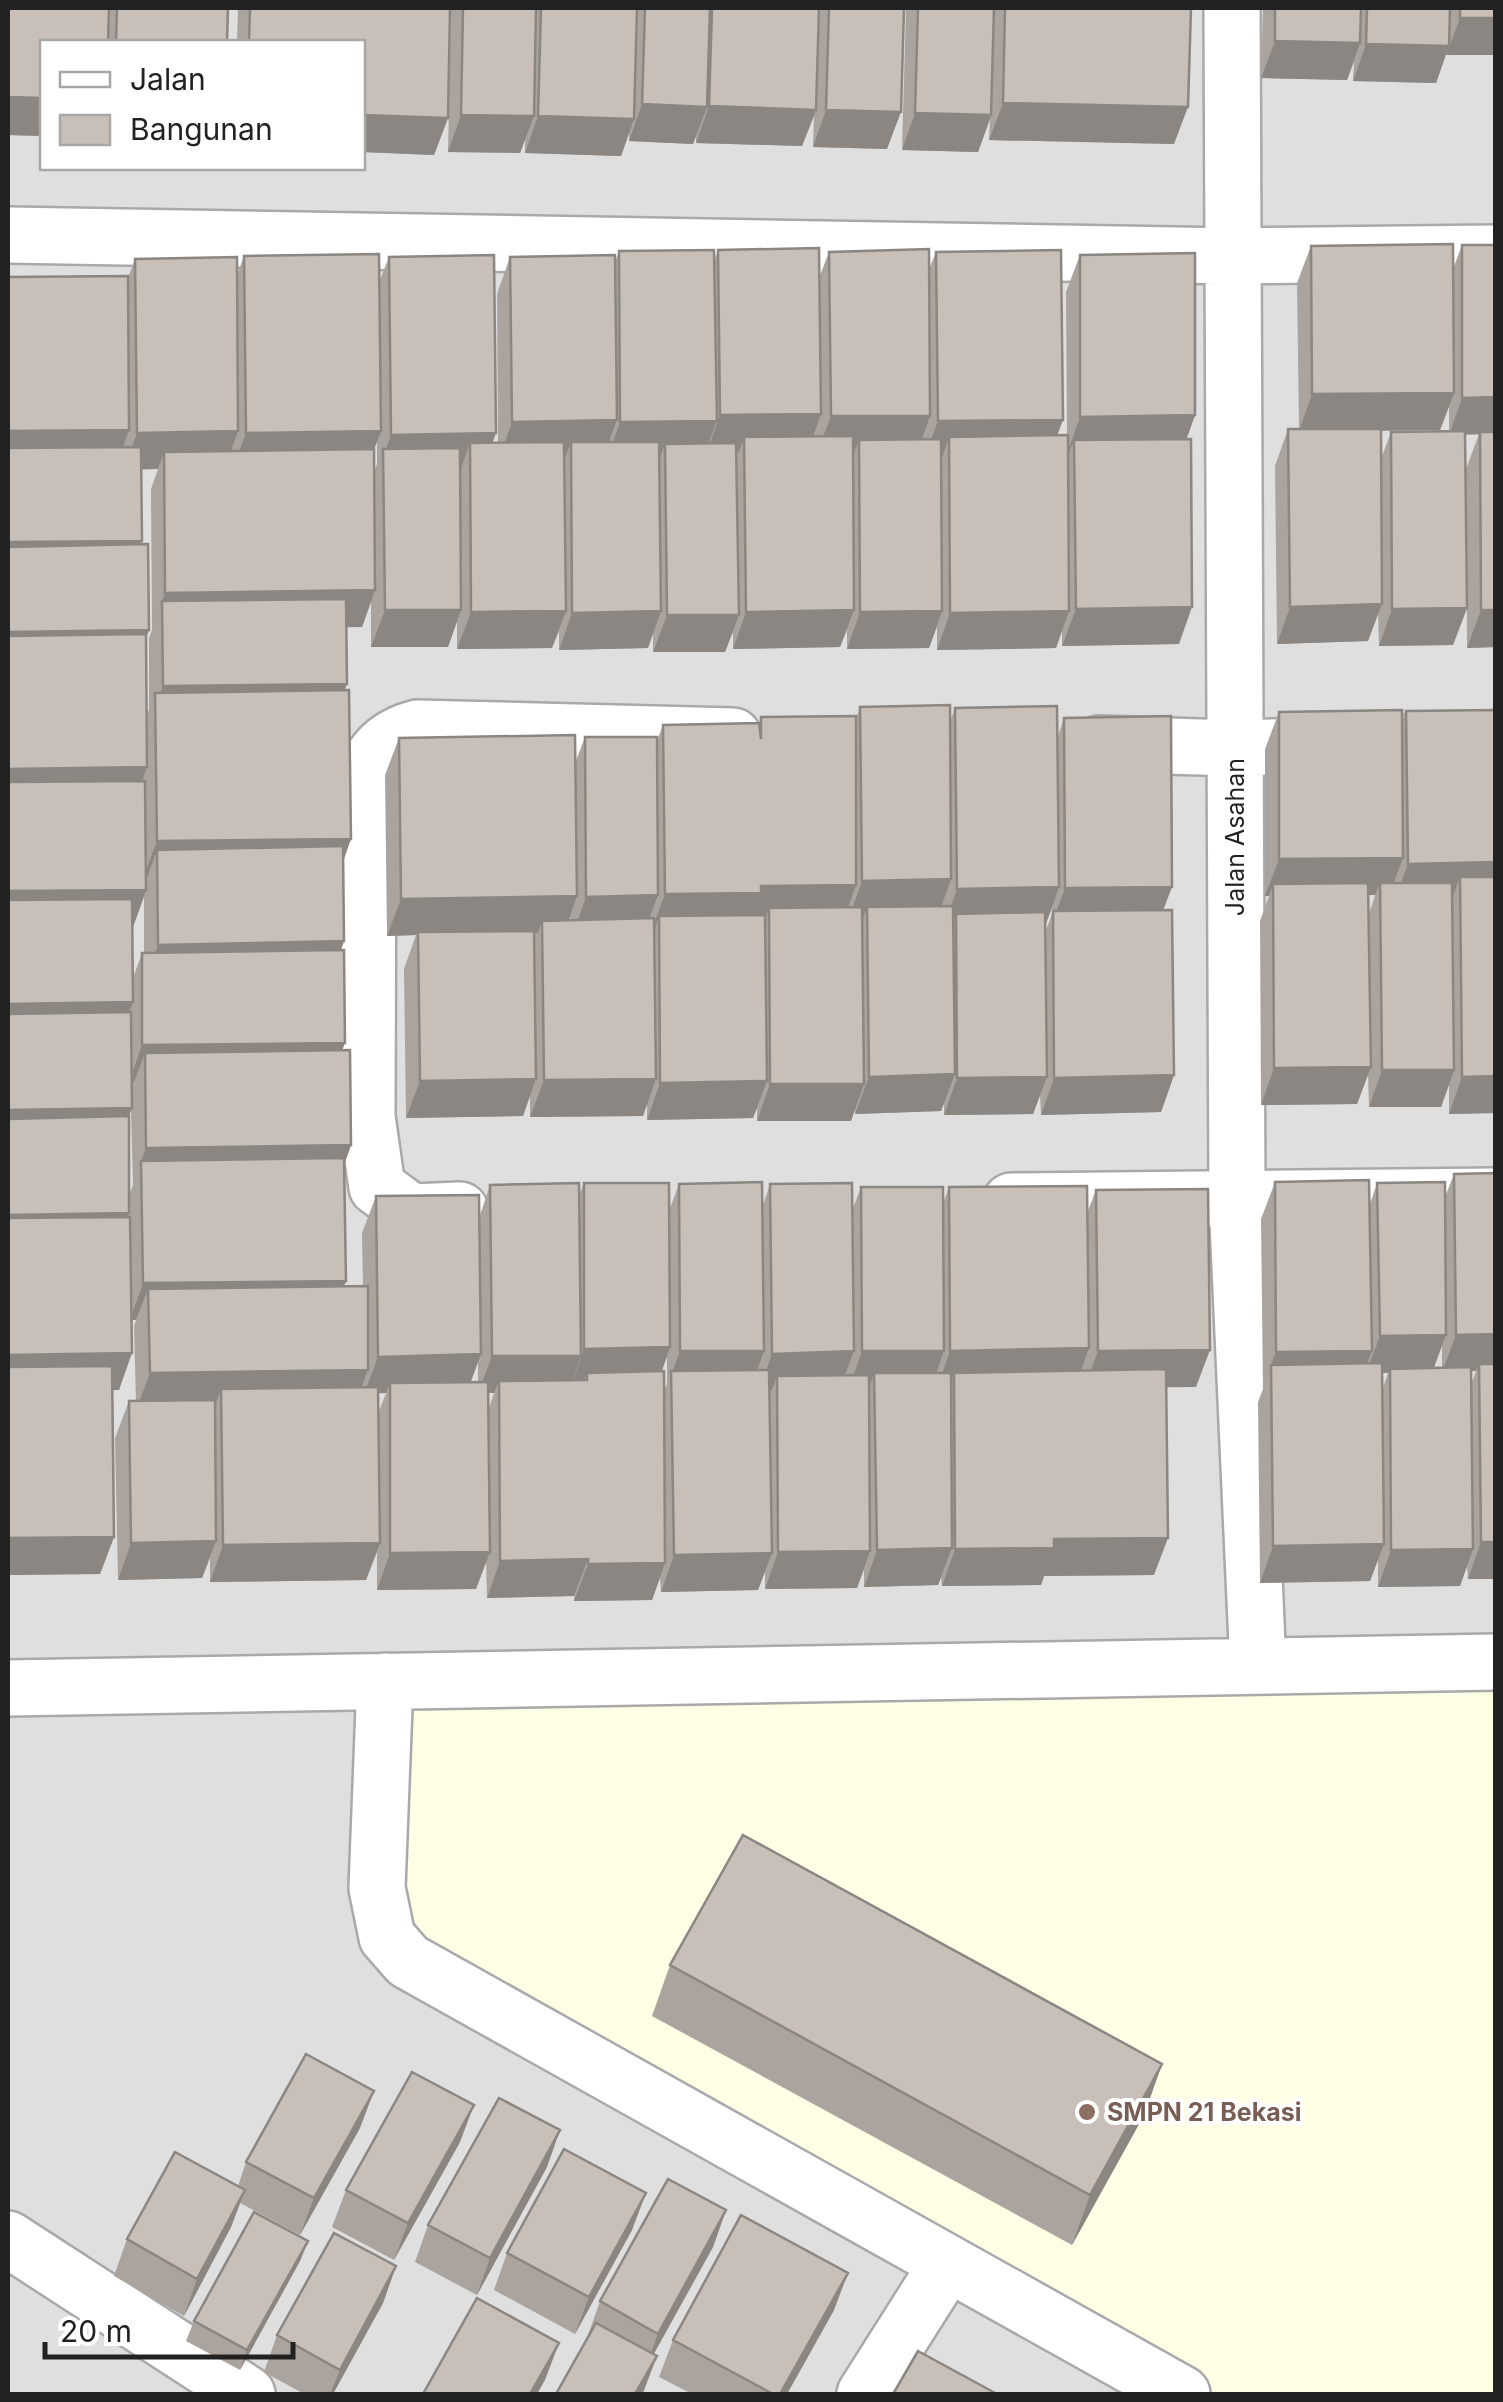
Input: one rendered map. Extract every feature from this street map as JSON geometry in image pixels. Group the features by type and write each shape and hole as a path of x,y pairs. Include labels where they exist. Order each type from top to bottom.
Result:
{"street":[{"name":"Jalan Asahan","path":"1232,8 1237,1200 1258,1666"},
{"path":"8,235 1234,256 1496,253"},
{"path":"510,1208 411,1212 377,1188 367,1117 368,766 375,751 399,732 416,728 776,737"},
{"path":"1055,744 1235,748 1496,741"},
{"path":"966,1201 1496,1196"},
{"path":"8,1688 1496,1662"},
{"path":"385,1681 377,1888 387,1937 408,1962 1182,2394"},
{"path":"8,2239 247,2394"},
{"path":"865,2394 948,2263"}],"shaded area":[{"path":"8,8 1495,8 1495,2394 8,2394"},
{"name":"SMPN 21 Bekasi","path":"1495,1662 1495,2394 1182,2394 408,1961 385,1681"}],"building":[{"path":"8,8 109,8 108,40 40,40 40,98 8,97"},
{"path":"117,8 228,8 227,40 116,40"},
{"path":"250,8 450,8 448,118 365,115 365,40 249,40"},
{"path":"463,8 536,8 534,116 461,115"},
{"path":"541,8 637,8 634,119 538,116"},
{"path":"645,8 710,8 707,107 642,104"},
{"path":"712,8 819,8 816,110 709,106"},
{"path":"829,8 904,8 901,112 826,110"},
{"path":"918,8 994,8 991,115 915,113"},
{"path":"1005,8 1191,8 1188,107 1003,103"},
{"path":"1275,8 1361,8 1360,43 1275,41"},
{"path":"1367,8 1450,8 1449,46 1366,44"},
{"path":"1460,8 1496,8 1496,18 1460,18"},
{"path":"1453,244 1454,393 1312,394 1311,246"},
{"path":"1462,245 1496,245 1496,397 1462,398"},
{"path":"819,248 821,414 720,415 718,250"},
{"path":"929,249 930,416 831,416 829,252"},
{"path":"714,250 717,421 620,422 619,251"},
{"path":"1061,250 1063,420 938,421 936,252"},
{"path":"1195,253 1195,415 1080,417 1080,255"},
{"path":"379,254 381,431 246,433 244,256"},
{"path":"494,255 496,433 391,435 389,257"},
{"path":"615,255 617,420 512,422 510,257"},
{"path":"237,257 238,431 137,433 135,259"},
{"path":"128,276 129,430 8,431 8,277"},
{"path":"1288,429 1381,429 1382,604 1290,607"},
{"path":"1465,431 1467,608 1392,609 1391,432"},
{"path":"1480,432 1496,432 1496,610 1481,610"},
{"path":"1068,435 1069,611 950,613 949,437"},
{"path":"853,436 854,610 746,612 744,437"},
{"path":"941,439 942,611 860,612 859,440"},
{"path":"1191,439 1192,607 1076,609 1074,440"},
{"path":"564,442 566,611 471,612 470,443"},
{"path":"571,442 659,442 661,611 572,613"},
{"path":"736,443 739,615 667,615 665,444"},
{"path":"141,447 142,541 8,542 8,448"},
{"path":"460,448 461,610 385,610 383,449"},
{"path":"374,449 375,590 165,593 164,452"},
{"path":"148,544 149,630 8,632 8,547"},
{"path":"346,599 347,684 163,686 162,601"},
{"path":"146,634 147,767 8,769 8,636"},
{"path":"349,690 351,839 157,841 155,693"},
{"path":"950,705 951,879 862,881 860,707"},
{"path":"1057,706 1059,887 957,889 955,708"},
{"path":"1402,710 1403,858 1279,859 1279,712"},
{"path":"1496,710 1496,862 1408,864 1406,711"},
{"path":"856,716 856,885 761,886 761,893 665,894 663,725 759,723 761,739 761,717"},
{"path":"1171,716 1172,887 1065,888 1064,718"},
{"path":"575,735 577,896 401,899 399,738"},
{"path":"585,737 657,737 658,895 586,897"},
{"path":"145,781 146,890 8,891 8,782"},
{"path":"343,846 344,941 158,945 157,850"},
{"path":"1460,877 1496,877 1496,1076 1462,1077"},
{"path":"1368,883 1371,1067 1274,1068 1273,884"},
{"path":"1380,883 1452,883 1454,1070 1382,1070"},
{"path":"132,899 133,1002 8,1004 8,900"},
{"path":"953,906 955,1074 869,1077 867,907"},
{"path":"862,907 864,1084 770,1084 769,908"},
{"path":"1172,910 1174,1075 1054,1078 1053,911"},
{"path":"1045,912 1047,1077 957,1078 956,914"},
{"path":"765,915 767,1081 660,1083 659,916"},
{"path":"654,918 656,1079 544,1080 542,921"},
{"path":"534,931 536,1079 420,1081 418,932"},
{"path":"344,950 345,1043 142,1045 142,953"},
{"path":"131,1012 132,1108 8,1110 8,1014"},
{"path":"350,1050 351,1145 146,1148 145,1053"},
{"path":"129,1116 129,1213 8,1215 8,1119"},
{"path":"344,1158 346,1281 143,1283 141,1161"},
{"path":"1496,1173 1496,1334 1456,1335 1454,1174"},
{"path":"1369,1180 1372,1351 1276,1352 1275,1182"},
{"path":"762,1182 764,1351 680,1351 679,1184"},
{"path":"1445,1182 1446,1335 1380,1336 1377,1183"},
{"path":"579,1183 581,1356 492,1356 490,1185"},
{"path":"584,1183 669,1183 670,1347 584,1349"},
{"path":"852,1183 854,1351 772,1354 770,1184"},
{"path":"1087,1186 1089,1348 950,1351 949,1187"},
{"path":"861,1187 943,1187 944,1351 862,1351"},
{"path":"1208,1189 1210,1350 1098,1351 1096,1190"},
{"path":"479,1195 481,1354 378,1357 376,1196"},
{"path":"130,1217 132,1353 8,1355 8,1218"},
{"path":"368,1286 368,1370 150,1373 148,1289"},
{"path":"1382,1363 1384,1544 1273,1546 1271,1365"},
{"path":"1479,1364 1496,1364 1496,1542 1481,1542"},
{"path":"112,1366 114,1537 8,1538 8,1367"},
{"path":"1471,1367 1473,1549 1391,1550 1390,1369"},
{"path":"1166,1369 1168,1538 1054,1539 1054,1548 955,1549 954,1373"},
{"path":"769,1370 772,1553 674,1555 671,1371"},
{"path":"664,1371 665,1563 588,1564 588,1559 500,1561 499,1381 587,1380 587,1373"},
{"path":"874,1373 951,1373 952,1548 877,1550"},
{"path":"869,1375 870,1551 778,1552 777,1376"},
{"path":"488,1382 490,1552 390,1553 390,1383"},
{"path":"378,1387 380,1543 223,1545 221,1389"},
{"path":"215,1400 216,1541 131,1543 129,1401"},
{"path":"743,1835 1162,2064 1090,2195 670,1965"},
{"path":"306,2054 374,2091 314,2198 246,2162"},
{"path":"412,2072 474,2105 408,2223 346,2190"},
{"path":"499,2098 560,2130 490,2258 428,2225"},
{"path":"564,2149 646,2193 589,2297 507,2253"},
{"path":"175,2152 245,2190 197,2279 127,2239"},
{"path":"668,2179 726,2210 658,2334 600,2301"},
{"path":"254,2212 308,2241 247,2350 194,2321"},
{"path":"741,2215 848,2273 780,2394 773,2394 673,2340"},
{"path":"334,2233 396,2266 340,2370 277,2335"},
{"path":"477,2298 559,2343 530,2394 423,2394"},
{"path":"596,2323 657,2356 635,2394 556,2394"},
{"path":"918,2351 997,2394 893,2394"}],"place":[{"name":"SMPN 21 Bekasi","path":"1087,2112"}]}
